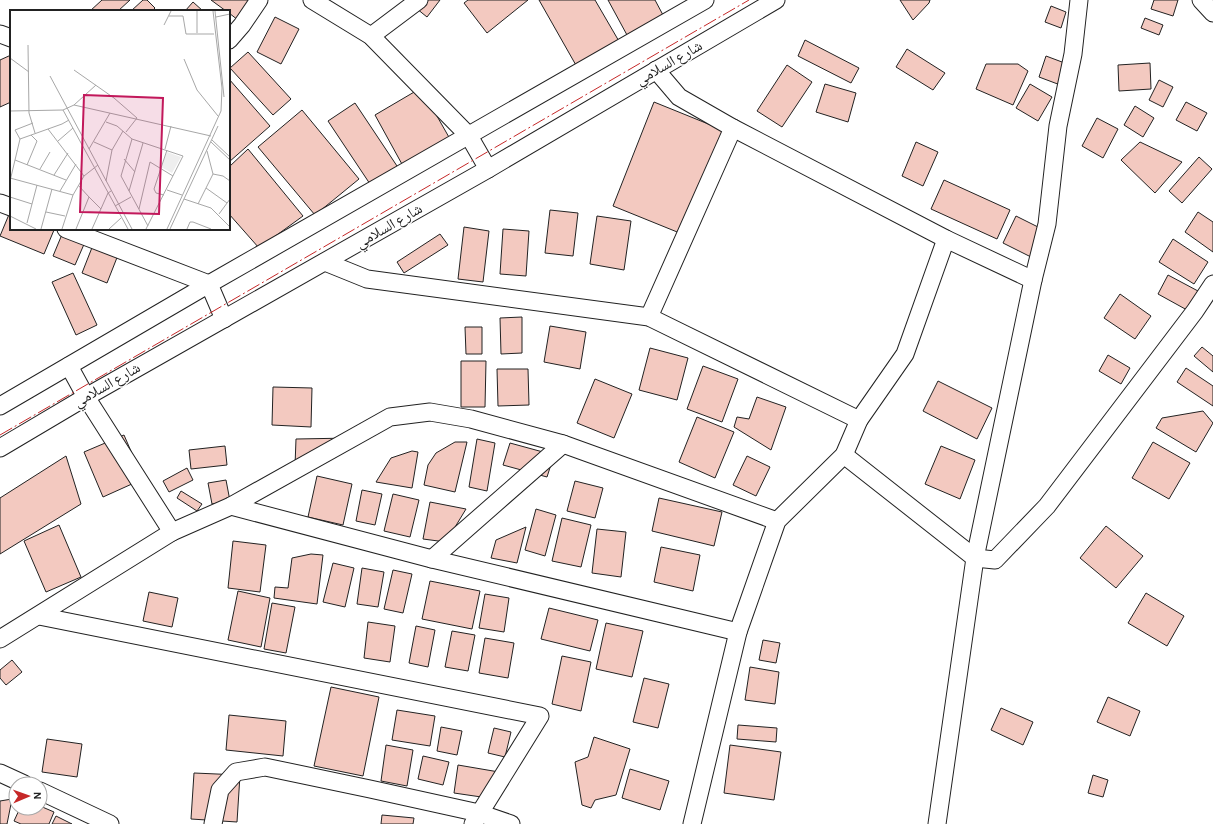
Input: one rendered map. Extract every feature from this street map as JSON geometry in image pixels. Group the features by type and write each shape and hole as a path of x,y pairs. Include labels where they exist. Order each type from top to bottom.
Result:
{"street":[{"path":"230,39 242,25 259,0"},
{"path":"312,0 371,36 468,136 488,169"},
{"path":"371,36 419,0"},
{"path":"0,406 209,284 705,0"},
{"name":"شارع السلامي","path":"0,448 86,397 488,169 776,0"},
{"path":"937,824 975,558 1033,280 1047,224 1058,126 1073,54 1079,0"},
{"path":"1201,0 1213,13"},
{"path":"0,34 10,38"},
{"path":"656,70 679,97 733,128 946,239 1033,280"},
{"path":"649,317 733,128"},
{"path":"0,203 10,207"},
{"path":"69,230 209,284 224,319"},
{"path":"692,824 738,632 777,521 844,455 859,420 904,354 946,239"},
{"path":"325,262 367,279 649,317 859,420"},
{"path":"844,455 975,558 995,560 1047,506 1195,311 1213,284"},
{"path":"69,366 86,397 172,532"},
{"path":"0,639 172,532 231,506 390,417 430,412 471,419 563,444 777,521"},
{"path":"432,559 563,444"},
{"path":"231,506 432,559 738,632"},
{"path":"39,616 540,716 476,818"},
{"path":"213,824 220,790 236,772 265,768 370,789 476,818 511,824"},
{"path":"48,795 110,824"}],"building":[{"path":"102,0 130,0 119,10 91,10"},
{"path":"143,0 147,0 155,8 153,10 132,10"},
{"path":"211,0 252,0 238,20 230,14 230,10 225,10"},
{"path":"406,0 440,0 427,17"},
{"path":"468,0 528,0 487,33 464,3"},
{"path":"539,0 595,0 620,43 577,67"},
{"path":"608,0 655,0 663,15 627,35"},
{"path":"900,0 930,0 913,20"},
{"path":"1154,0 1178,0 1173,16 1151,9"},
{"path":"193,2 202,10 186,10"},
{"path":"1051,6 1066,12 1061,28 1045,22"},
{"path":"275,17 299,29 281,64 257,52"},
{"path":"1145,18 1163,25 1159,35 1141,28"},
{"path":"805,40 859,68 851,83 798,56"},
{"path":"907,49 945,73 933,90 896,67"},
{"path":"248,52 291,99 273,115 230,68"},
{"path":"10,55 10,102 0,107 0,60"},
{"path":"1046,56 1078,68 1071,89 1039,77"},
{"path":"1150,63 1151,89 1119,91 1118,65"},
{"path":"986,64 1018,64 1028,71 1013,105 976,89"},
{"path":"787,65 812,82 782,127 757,111"},
{"path":"230,80 270,126 230,161"},
{"path":"1159,80 1173,87 1163,107 1149,100"},
{"path":"825,84 856,93 848,122 816,112"},
{"path":"1030,84 1052,97 1038,121 1016,108"},
{"path":"421,88 450,139 403,166 375,115"},
{"path":"654,102 733,134 692,238 613,206"},
{"path":"1186,102 1207,113 1197,131 1176,120"},
{"path":"355,103 399,169 372,187 328,121"},
{"path":"1135,106 1154,118 1143,137 1124,125"},
{"path":"302,110 359,179 315,215 258,147"},
{"path":"1097,118 1118,129 1103,158 1082,146"},
{"path":"916,142 938,152 923,186 902,176"},
{"path":"1140,142 1182,162 1155,193 1121,160"},
{"path":"248,149 303,216 259,248 230,215 230,166"},
{"path":"1199,157 1212,169 1182,203 1169,191"},
{"path":"944,180 1010,210 997,239 931,209"},
{"path":"550,210 578,213 573,256 545,253"},
{"path":"10,212 10,230 54,230 44,254 0,236"},
{"path":"1198,212 1213,222 1213,252 1185,232"},
{"path":"597,216 631,221 624,270 590,264"},
{"path":"1016,216 1048,232 1035,259 1003,243"},
{"path":"464,227 489,231 483,282 458,279"},
{"path":"503,229 529,231 526,276 500,274"},
{"path":"63,232 85,242 75,265 53,256"},
{"path":"440,234 448,245 404,273 397,262"},
{"path":"1173,239 1208,262 1194,284 1159,262"},
{"path":"93,245 118,255 107,283 82,273"},
{"path":"73,273 97,325 76,335 52,282"},
{"path":"1168,275 1198,291 1187,310 1158,294"},
{"path":"1120,294 1151,316 1135,339 1104,318"},
{"path":"522,317 522,353 501,354 500,318"},
{"path":"550,326 586,332 580,369 544,362"},
{"path":"465,327 482,327 482,354 466,354"},
{"path":"1202,347 1213,356 1213,372 1194,356"},
{"path":"650,348 688,358 677,400 639,390"},
{"path":"1108,355 1130,368 1121,384 1099,371"},
{"path":"461,361 486,361 485,407 461,407"},
{"path":"703,366 738,379 722,422 687,409"},
{"path":"1186,368 1213,386 1213,406 1177,382"},
{"path":"497,369 528,369 529,405 498,406"},
{"path":"595,379 632,394 614,438 577,423"},
{"path":"938,381 992,408 977,439 923,411"},
{"path":"273,387 312,388 311,427 272,425"},
{"path":"757,397 786,407 771,450 734,427 737,417 749,419"},
{"path":"1203,411 1213,423 1196,452 1156,428 1162,418"},
{"path":"697,417 734,432 715,478 679,462"},
{"path":"124,435 143,479 103,497 84,452"},
{"path":"351,438 295,466 296,439"},
{"path":"477,439 495,443 487,491 469,487"},
{"path":"455,442 467,442 455,492 424,485 428,465 436,453"},
{"path":"1153,442 1190,463 1169,499 1132,478"},
{"path":"510,443 554,455 547,477 503,465"},
{"path":"225,446 227,465 191,469 189,450"},
{"path":"941,446 975,460 960,499 925,484"},
{"path":"412,451 418,452 412,488 376,482 391,458"},
{"path":"66,456 81,504 0,554 0,498"},
{"path":"747,456 770,467 756,496 733,485"},
{"path":"187,468 193,480 169,492 163,481"},
{"path":"317,476 352,484 343,525 308,517"},
{"path":"226,480 230,501 212,504 208,483"},
{"path":"575,481 603,488 595,518 567,511"},
{"path":"362,490 382,494 375,525 356,521"},
{"path":"181,491 202,504 197,511 177,498"},
{"path":"393,494 419,500 410,537 384,531"},
{"path":"659,498 722,512 714,546 652,531"},
{"path":"430,502 466,509 446,542 423,539"},
{"path":"536,509 556,515 545,556 525,550"},
{"path":"562,518 591,525 581,567 552,561"},
{"path":"59,525 81,577 46,592 24,541"},
{"path":"1106,526 1143,556 1116,588 1080,558"},
{"path":"526,527 517,563 491,558 496,540"},
{"path":"597,529 626,532 621,577 592,573"},
{"path":"233,541 266,545 260,592 228,588"},
{"path":"661,547 700,555 693,591 654,582"},
{"path":"311,554 323,555 317,604 274,598 275,587 288,588 292,558"},
{"path":"333,563 354,568 345,607 323,602"},
{"path":"362,568 384,572 378,607 357,604"},
{"path":"393,570 412,574 403,613 384,609"},
{"path":"430,581 480,591 472,629 422,619"},
{"path":"238,591 270,598 261,647 228,640"},
{"path":"149,592 178,598 172,627 143,621"},
{"path":"1146,593 1184,616 1167,646 1128,623"},
{"path":"485,594 509,598 504,632 479,628"},
{"path":"272,603 295,607 286,653 264,649"},
{"path":"549,608 598,620 590,651 541,639"},
{"path":"368,622 395,626 390,662 364,658"},
{"path":"606,623 643,631 632,677 596,669"},
{"path":"416,626 435,630 428,667 409,663"},
{"path":"452,631 475,635 468,671 445,667"},
{"path":"485,638 514,643 508,678 479,673"},
{"path":"763,640 780,643 776,663 759,660"},
{"path":"562,656 591,662 581,711 552,704"},
{"path":"12,660 22,672 6,685 0,678 0,670"},
{"path":"750,667 779,672 775,704 745,700"},
{"path":"644,678 669,684 658,728 633,722"},
{"path":"331,687 379,697 363,776 314,766"},
{"path":"1108,697 1140,711 1130,736 1097,722"},
{"path":"1001,708 1033,722 1023,745 991,730"},
{"path":"397,710 435,716 430,746 392,740"},
{"path":"229,715 286,721 283,756 226,750"},
{"path":"738,725 777,728 776,742 737,739"},
{"path":"441,727 462,731 457,755 437,751"},
{"path":"494,728 511,732 505,757 488,753"},
{"path":"594,737 630,749 616,795 595,800 591,808 582,805 575,762 588,757"},
{"path":"47,739 82,744 77,777 42,772"},
{"path":"386,745 413,750 407,786 381,781"},
{"path":"730,745 781,752 774,800 724,793"},
{"path":"423,756 449,762 443,785 418,779"},
{"path":"458,765 499,772 495,799 454,793"},
{"path":"630,769 669,781 660,810 622,798"},
{"path":"194,773 240,775 237,822 191,819"},
{"path":"1093,775 1108,780 1103,797 1088,793"},
{"path":"8,800 9,816 7,824 0,824 0,801"},
{"path":"48,809 54,812 49,824 21,824 14,821 16,816 48,816"},
{"path":"382,815 414,818 413,824 381,824"},
{"path":"56,816 72,824 52,824"}],"power":[{"path":"0,435 749,0"}]}
